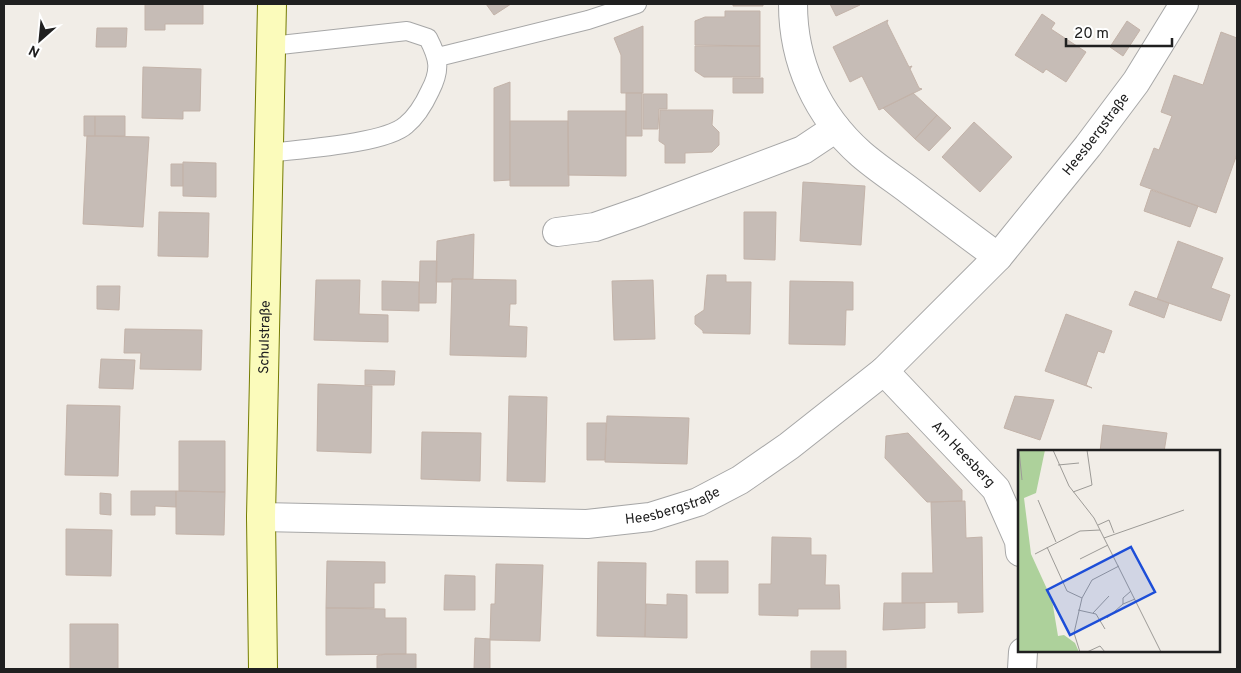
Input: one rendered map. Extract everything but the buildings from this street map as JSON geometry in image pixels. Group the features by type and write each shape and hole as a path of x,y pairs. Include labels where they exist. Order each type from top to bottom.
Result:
{"street":[{"name":"Schulstraße","path":"262,669 261,517 272,4"},
{"path":"793,4 793,28 799,59 811,89 836,128 861,154 998,257"},
{"name":"Heesbergstraße","path":"261,517 588,524 650,517 698,502 740,480 789,446 884,371 998,257 1088,146 1136,82 1184,4"},
{"path":"557,232 596,227 641,211 803,150 836,128"},
{"name":"Am Heesberg","path":"884,371 996,489 1018,539"},
{"path":"1022,669 1023,653"}],"lane":[{"path":"438,57 588,20 636,4"},
{"path":"269,153 379,138 405,127 421,110 436,79 438,57 428,38 407,31 271,46"}]}
